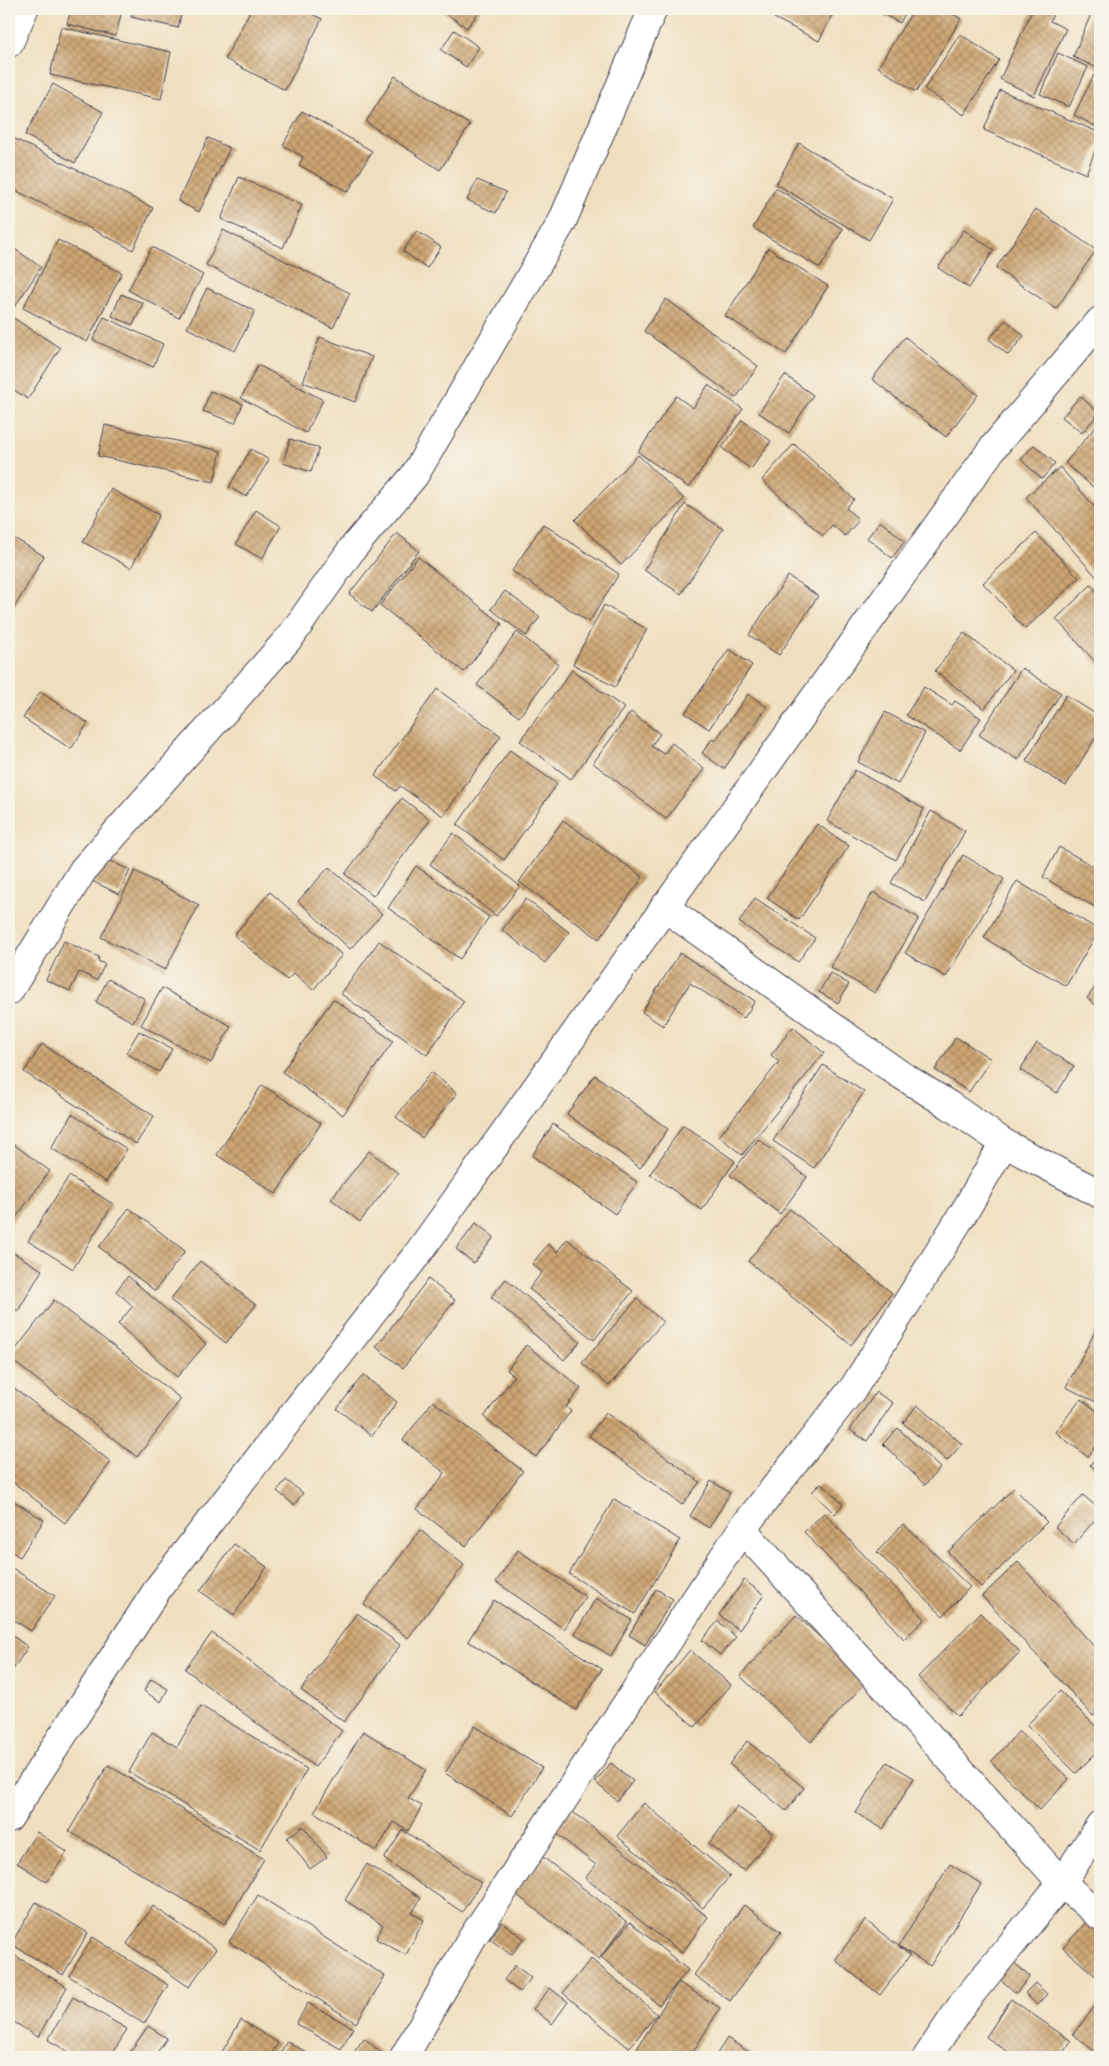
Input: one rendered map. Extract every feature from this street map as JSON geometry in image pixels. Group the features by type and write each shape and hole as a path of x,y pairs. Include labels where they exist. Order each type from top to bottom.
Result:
{"street":[{"path":"9,43 24,9"},
{"path":"9,991 83,870 292,636 352,549 414,476 562,222 653,9"},
{"path":"9,1818 159,1587 419,1252 992,449 1100,321"},
{"path":"664,908 898,1074 949,1105 1004,1143 1100,1194"},
{"path":"404,2057 472,1938 742,1529 854,1387 966,1209 1004,1143"},
{"path":"742,1529 1062,1883 1100,1916"},
{"path":"927,2057 964,2002 1062,1883 1100,1825"}],"building":[{"path":"71,9 99,9 121,14 116,36 67,24"},
{"path":"133,9 182,10 178,28 131,17"},
{"path":"251,9 302,9 322,19 285,90 225,59"},
{"path":"439,9 481,9 467,28"},
{"path":"778,9 835,9 819,41 774,18"},
{"path":"872,9 907,9 900,23"},
{"path":"914,9 945,9 961,19 916,92 878,67"},
{"path":"1033,9 1055,9 1050,21 1066,29 1034,96 1000,79"},
{"path":"1091,14 1100,18 1100,69 1073,57"},
{"path":"61,27 171,52 161,99 50,75"},
{"path":"454,30 479,47 466,67 441,50"},
{"path":"960,34 999,60 964,115 924,89"},
{"path":"1058,53 1088,67 1069,107 1040,94"},
{"path":"1094,75 1100,79 1099,128 1074,115"},
{"path":"395,76 470,125 440,170 366,122"},
{"path":"53,84 103,112 75,163 25,135"},
{"path":"1000,90 1100,133 1100,138 1086,174 984,130"},
{"path":"302,111 372,151 348,192 299,165 303,157 283,145"},
{"path":"9,136 153,208 133,250 9,187"},
{"path":"208,138 230,148 199,212 178,201"},
{"path":"799,143 893,199 869,240 776,184"},
{"path":"239,177 302,205 283,248 221,219"},
{"path":"477,180 506,192 496,213 467,200"},
{"path":"776,188 843,229 820,268 753,228"},
{"path":"1036,209 1096,250 1056,309 996,268"},
{"path":"223,230 350,293 333,328 206,265"},
{"path":"964,230 994,250 969,288 938,268"},
{"path":"417,231 441,247 427,268 403,251"},
{"path":"58,240 122,273 87,342 23,308"},
{"path":"9,245 41,267 14,308 9,304"},
{"path":"152,247 203,275 179,318 128,290"},
{"path":"768,248 828,286 786,354 725,316"},
{"path":"207,288 255,311 235,351 187,328"},
{"path":"121,294 143,303 133,325 112,316"},
{"path":"666,299 758,366 736,398 644,331"},
{"path":"9,315 60,348 28,399 9,387"},
{"path":"104,317 163,344 153,367 93,340"},
{"path":"1006,320 1024,336 1008,355 989,339"},
{"path":"320,337 372,357 355,402 303,382"},
{"path":"905,337 978,395 946,437 872,379"},
{"path":"258,365 323,400 306,433 241,398"},
{"path":"785,375 813,395 789,433 759,413"},
{"path":"708,385 743,409 689,488 638,452 676,396 693,408"},
{"path":"210,391 243,404 235,423 203,411"},
{"path":"1080,396 1099,413 1082,433 1062,417"},
{"path":"742,420 771,441 751,469 722,448"},
{"path":"1100,424 1100,493 1065,463"},
{"path":"105,425 221,451 214,482 98,456"},
{"path":"290,439 319,448 311,472 283,463"},
{"path":"794,444 854,499 846,508 859,520 845,536 832,525 823,536 762,480"},
{"path":"1034,445 1055,463 1042,479 1021,460"},
{"path":"251,449 269,460 246,497 229,487"},
{"path":"638,455 684,499 621,565 575,520"},
{"path":"1060,467 1100,513 1100,581 1026,497"},
{"path":"111,489 159,515 131,568 83,542"},
{"path":"685,504 723,529 681,594 644,570"},
{"path":"256,510 281,526 262,559 236,544"},
{"path":"880,521 905,541 892,558 867,538"},
{"path":"543,524 619,574 589,622 512,571"},
{"path":"397,533 419,551 372,612 349,594"},
{"path":"1036,533 1079,578 1025,629 983,583"},
{"path":"9,535 44,556 9,617"},
{"path":"418,557 502,624 464,672 380,605"},
{"path":"788,576 818,596 779,655 749,635"},
{"path":"1091,585 1100,595 1100,667 1056,619"},
{"path":"505,591 540,617 526,636 491,609"},
{"path":"604,605 647,629 615,687 573,664"},
{"path":"517,632 558,664 519,717 477,685"},
{"path":"964,633 1013,670 984,709 935,671"},
{"path":"729,649 752,665 709,729 685,713"},
{"path":"1022,668 1061,693 1018,760 979,735"},
{"path":"572,670 624,708 571,779 520,741"},
{"path":"924,687 952,705 955,701 981,718 960,750 906,715"},
{"path":"437,689 501,736 443,816 400,786 396,791 375,776"},
{"path":"40,692 88,723 71,749 23,718"},
{"path":"748,694 767,707 724,769 702,753 712,739 715,741"},
{"path":"1066,695 1100,717 1100,730 1066,786 1026,761"},
{"path":"631,712 660,734 651,746 664,754 672,743 704,769 666,819 593,763"},
{"path":"885,712 925,733 898,784 858,762"},
{"path":"510,750 557,784 504,860 457,825"},
{"path":"855,770 924,809 896,860 827,821"},
{"path":"402,798 430,820 373,896 345,874"},
{"path":"931,811 965,831 925,902 891,883"},
{"path":"563,820 643,877 599,939 519,882"},
{"path":"817,824 849,846 799,920 767,898"},
{"path":"453,833 520,886 496,916 430,864"},
{"path":"1059,847 1100,870 1100,910 1043,877"},
{"path":"963,855 1004,879 946,977 905,953"},
{"path":"103,858 130,870 119,894 92,881"},
{"path":"416,866 489,917 460,959 388,908"},
{"path":"329,867 382,914 350,949 298,901"},
{"path":"135,871 199,905 165,970 101,937"},
{"path":"1017,881 1099,930 1066,986 984,938"},
{"path":"270,892 342,955 313,990 294,973 287,980 234,935"},
{"path":"873,892 919,918 875,993 830,967"},
{"path":"755,898 815,938 798,962 739,922"},
{"path":"526,899 569,932 545,963 502,930"},
{"path":"64,941 99,957 98,961 105,964 97,980 79,972 70,991 46,980"},
{"path":"379,941 464,1001 427,1055 341,994"},
{"path":"680,953 755,1001 744,1018 690,983 663,1026 642,1012"},
{"path":"830,973 849,984 838,1003 819,992"},
{"path":"108,979 145,999 133,1022 96,1002"},
{"path":"1100,981 1100,1009 1087,998"},
{"path":"162,988 231,1026 211,1063 141,1025"},
{"path":"333,999 393,1041 343,1115 282,1072"},
{"path":"793,1027 824,1053 742,1155 719,1136 779,1062 771,1055"},
{"path":"139,1031 172,1049 159,1072 126,1053"},
{"path":"956,1037 991,1059 969,1092 935,1070"},
{"path":"1037,1043 1074,1066 1057,1093 1020,1070"},
{"path":"42,1044 154,1116 136,1144 24,1072"},
{"path":"823,1065 864,1092 814,1168 773,1141"},
{"path":"431,1072 457,1093 422,1138 396,1117"},
{"path":"595,1075 668,1129 640,1168 567,1114"},
{"path":"262,1085 321,1123 276,1194 217,1155"},
{"path":"72,1114 127,1149 106,1182 51,1148"},
{"path":"553,1124 637,1182 615,1214 532,1156"},
{"path":"683,1125 735,1161 702,1210 650,1174"},
{"path":"758,1139 807,1177 780,1214 730,1175"},
{"path":"9,1141 50,1171 9,1227"},
{"path":"369,1151 398,1173 360,1222 331,1199"},
{"path":"69,1176 113,1204 73,1269 28,1241"},
{"path":"129,1208 185,1251 155,1291 99,1247"},
{"path":"790,1209 892,1293 851,1345 748,1261"},
{"path":"476,1223 494,1237 474,1263 456,1249"},
{"path":"567,1239 633,1291 594,1340 529,1289 542,1272 532,1264 548,1244 557,1252"},
{"path":"9,1250 42,1270 18,1311 9,1306"},
{"path":"200,1261 256,1305 226,1343 170,1300"},
{"path":"128,1276 206,1344 177,1377 118,1324 133,1306 116,1291"},
{"path":"428,1279 455,1300 403,1368 376,1347"},
{"path":"506,1279 580,1342 564,1360 491,1297"},
{"path":"637,1299 663,1322 609,1386 582,1363"},
{"path":"54,1300 181,1399 137,1457 9,1358"},
{"path":"1098,1326 1100,1327 1100,1404 1066,1387"},
{"path":"526,1345 581,1388 566,1407 571,1411 536,1457 484,1417 514,1376 507,1370"},
{"path":"363,1375 397,1402 372,1436 337,1409"},
{"path":"9,1384 111,1462 65,1523 9,1479"},
{"path":"876,1392 893,1403 867,1441 850,1430"},
{"path":"1081,1399 1100,1413 1100,1441 1088,1457 1055,1432"},
{"path":"433,1401 523,1471 466,1546 417,1509 445,1473 403,1440"},
{"path":"917,1405 962,1444 947,1461 903,1423"},
{"path":"606,1413 700,1482 682,1505 589,1436"},
{"path":"898,1428 940,1468 925,1485 883,1444"},
{"path":"1100,1451 1100,1473 1090,1465"},
{"path":"286,1480 303,1493 294,1505 277,1491"},
{"path":"711,1481 730,1493 709,1528 690,1516"},
{"path":"821,1483 843,1504 835,1514 812,1492"},
{"path":"1014,1488 1047,1522 981,1587 948,1552"},
{"path":"1083,1495 1100,1510 1100,1514 1074,1544 1055,1527"},
{"path":"9,1498 44,1520 20,1557 9,1550"},
{"path":"614,1499 680,1540 635,1614 569,1574"},
{"path":"824,1513 925,1619 904,1639 804,1532"},
{"path":"903,1524 970,1587 943,1616 877,1552"},
{"path":"420,1530 464,1565 408,1638 364,1604"},
{"path":"234,1544 267,1567 234,1615 200,1591"},
{"path":"518,1550 586,1597 564,1629 496,1582"},
{"path":"1018,1562 1100,1653 1100,1710 1093,1716 982,1596"},
{"path":"9,1566 55,1596 31,1631 9,1617"},
{"path":"744,1580 764,1595 739,1630 719,1615"},
{"path":"656,1589 673,1599 645,1645 629,1635"},
{"path":"596,1598 632,1620 611,1656 575,1634"},
{"path":"494,1600 602,1669 576,1710 468,1641"},
{"path":"357,1613 400,1645 344,1722 301,1690"},
{"path":"980,1613 1020,1652 958,1716 918,1677"},
{"path":"796,1615 867,1681 811,1742 740,1676"},
{"path":"718,1621 736,1637 720,1655 702,1640"},
{"path":"9,1633 28,1647 9,1675"},
{"path":"212,1633 342,1731 315,1767 185,1669"},
{"path":"690,1650 731,1685 695,1727 655,1692"},
{"path":"151,1679 168,1689 161,1702 144,1691"},
{"path":"1060,1691 1100,1731 1100,1749 1076,1773 1027,1725"},
{"path":"201,1706 307,1769 260,1850 129,1772 152,1732 177,1747"},
{"path":"475,1726 542,1768 512,1816 445,1773"},
{"path":"363,1731 426,1770 408,1798 422,1806 408,1831 394,1822 376,1851 314,1812"},
{"path":"1019,1731 1069,1779 1040,1810 991,1762"},
{"path":"747,1741 804,1788 786,1811 729,1764"},
{"path":"887,1762 914,1778 883,1829 856,1813"},
{"path":"611,1763 633,1781 617,1801 595,1782"},
{"path":"108,1765 264,1859 225,1924 69,1831"},
{"path":"644,1803 730,1876 703,1908 617,1836"},
{"path":"737,1806 773,1834 744,1871 709,1844"},
{"path":"570,1810 708,1917 682,1953 585,1878 596,1865 554,1832"},
{"path":"303,1826 327,1857 310,1869 287,1838"},
{"path":"403,1830 481,1883 462,1912 384,1859"},
{"path":"37,1832 67,1852 47,1882 17,1863"},
{"path":"535,1851 627,1922 599,1959 507,1887"},
{"path":"367,1864 421,1898 412,1913 424,1920 406,1955 376,1939 383,1925 345,1900"},
{"path":"950,1864 981,1884 930,1966 899,1946"},
{"path":"258,1895 385,1976 356,2023 229,1942"},
{"path":"36,1902 88,1933 63,1975 11,1944"},
{"path":"744,1905 781,1932 730,2001 694,1975"},
{"path":"153,1906 216,1949 189,1987 127,1944"},
{"path":"865,1920 910,1955 880,1995 835,1960"},
{"path":"502,1922 524,1939 511,1955 490,1939"},
{"path":"630,1922 688,1970 659,2005 601,1957"},
{"path":"1086,1922 1100,1933 1100,1980 1063,1948"},
{"path":"93,1937 168,1985 144,2024 69,1976"},
{"path":"9,1952 67,1987 38,2037 9,2019"},
{"path":"1007,1957 1030,1976 1016,1993 993,1973"},
{"path":"591,1959 657,2014 629,2048 563,1993"},
{"path":"515,1965 531,1978 520,1992 504,1980"},
{"path":"678,1982 720,2008 690,2057 632,2057"},
{"path":"1035,1983 1047,1994 1037,2005 1025,1993"},
{"path":"550,1988 568,2002 552,2024 533,2009"},
{"path":"73,1997 127,2029 111,2057 78,2057 48,2040"},
{"path":"1011,1999 1071,2041 1060,2057 1016,2057 986,2037"},
{"path":"1100,2000 1100,2056 1073,2034"},
{"path":"308,2003 353,2028 341,2049 296,2024"},
{"path":"241,2020 278,2043 269,2057 219,2057"},
{"path":"148,2026 167,2038 154,2057 138,2057 130,2052"},
{"path":"364,2038 383,2054 381,2057 355,2057 352,2055"},
{"path":"727,2038 757,2057 715,2057"},
{"path":"287,2041 314,2057 278,2057"}]}
